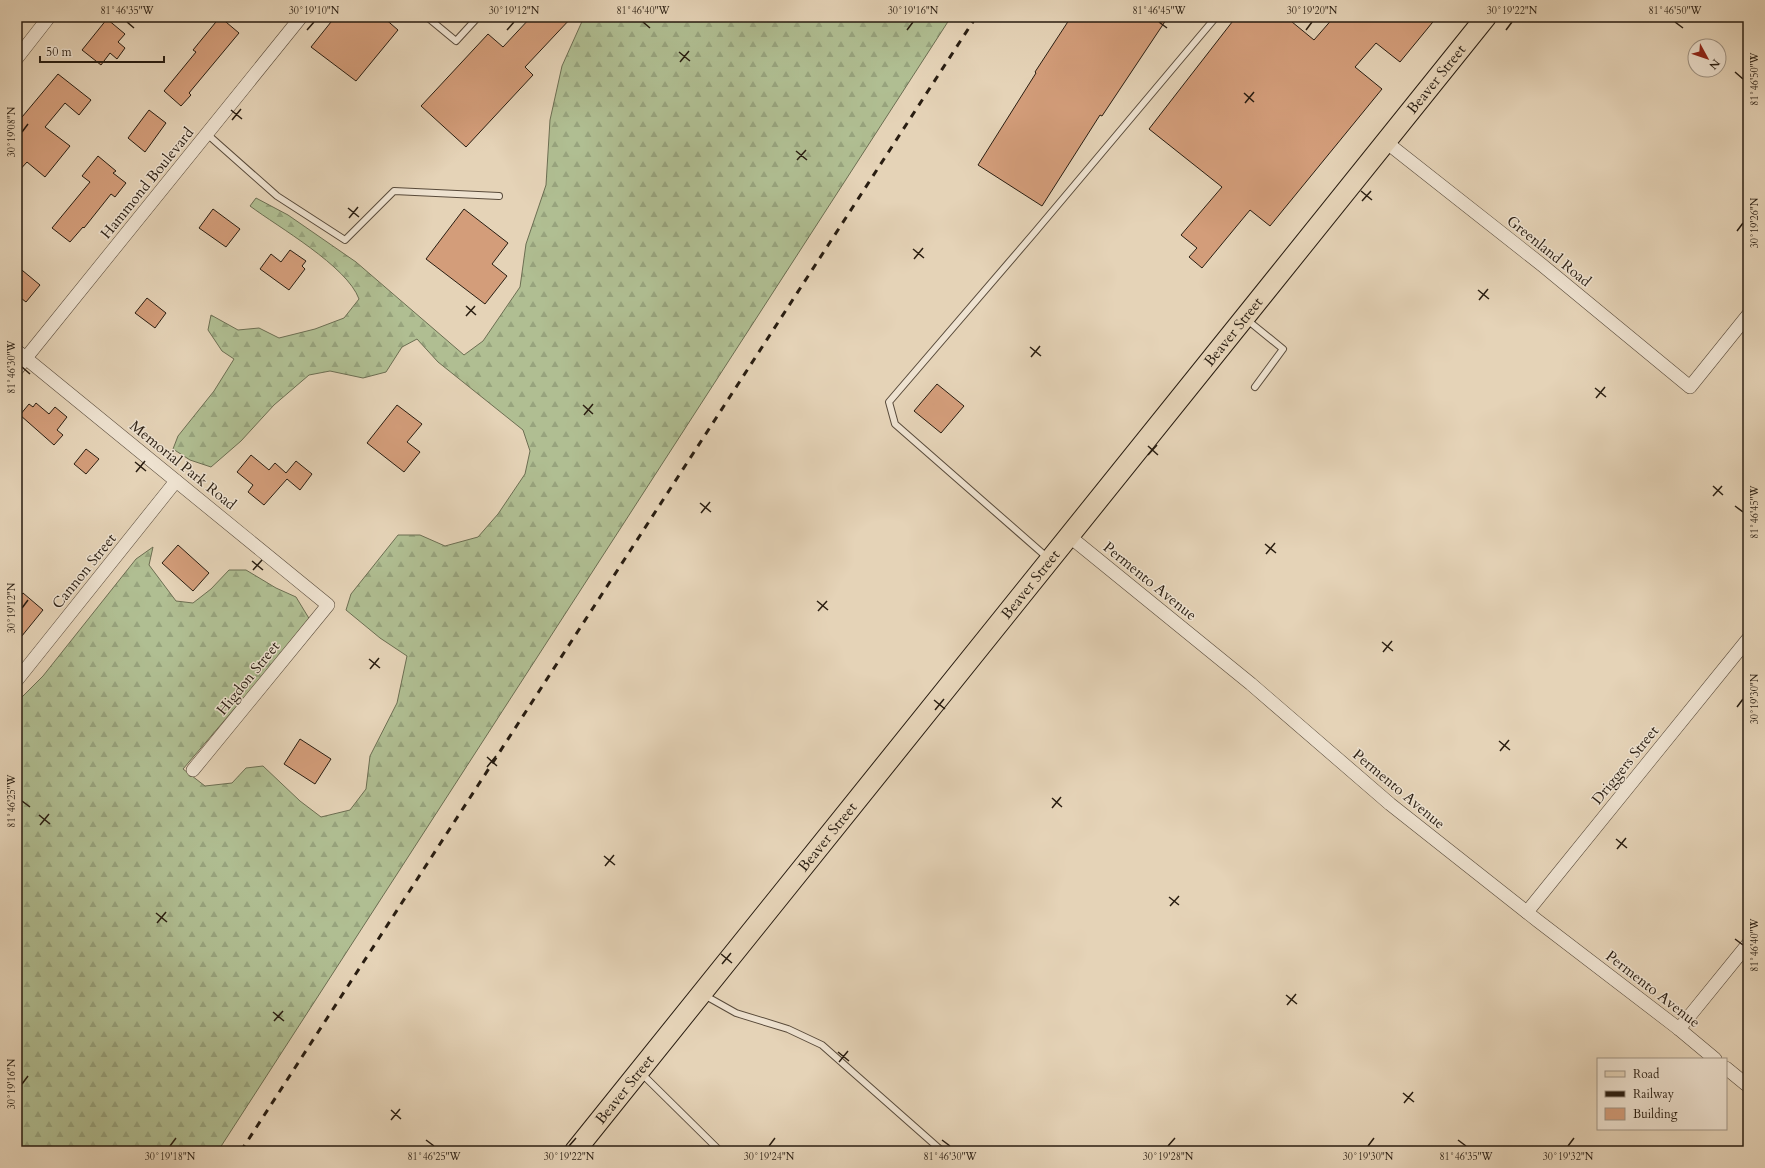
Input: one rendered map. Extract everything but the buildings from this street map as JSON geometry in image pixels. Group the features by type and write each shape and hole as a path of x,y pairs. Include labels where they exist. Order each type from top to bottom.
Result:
{"main road":[{"name":"Beaver Street","path":"575,1151 1486,17"}],"street":[{"path":"17,58 49,17"},
{"name":"Hammond Boulevard","path":"17,369 22,354 207,134 301,17"},
{"name":"Greenland Road","path":"1386,142 1542,265 1690,387 1748,315"},
{"name":"Memorial Park Road","path":"22,354 328,605"},
{"name":"Cannon Street","path":"17,680 176,481"},
{"name":"Permento Avenue","path":"1069,536 1251,684 1390,804 1679,1029 1714,1058"},
{"name":"Higdon Street","path":"193,770 328,605"},
{"name":"Driggers Street","path":"1527,912 1748,639"},
{"path":"1679,1029 1748,944"},
{"path":"1727,1069 1748,1086"}],"lane":[{"path":"427,17 456,41 478,17"},
{"path":"1050,560 895,424 889,402 1035,232 1216,17"},
{"path":"207,134 277,196 345,240 394,191 499,196"},
{"path":"1245,318 1283,349 1255,387"},
{"path":"701,993 736,1013 788,1029 822,1045 942,1151"},
{"path":"639,1071 720,1151"}],"green space":[{"path":"584,17 951,17 218,1151 17,1151 17,702 43,676 136,559 153,547 149,565 176,601 193,603 211,589 229,570 246,570 276,588 296,597 310,620 183,769 205,786 232,783 246,768 263,766 300,801 321,817 350,810 366,789 370,756 397,703 407,656 380,638 346,610 351,594 398,535 420,535 445,546 478,537 498,514 525,474 530,451 523,430 438,362 417,339 402,347 386,372 363,378 330,371 309,375 274,405 241,441 211,467 190,460 173,449 178,436 214,391 234,359 222,351 208,330 211,315 238,330 259,328 279,338 315,329 344,318 359,299 352,286 327,261 250,206 256,198 288,215 356,262 464,355 483,341 520,287 526,244 546,185 550,120 562,66"}],"railway":[{"path":"241,1151 976,17"}]}
